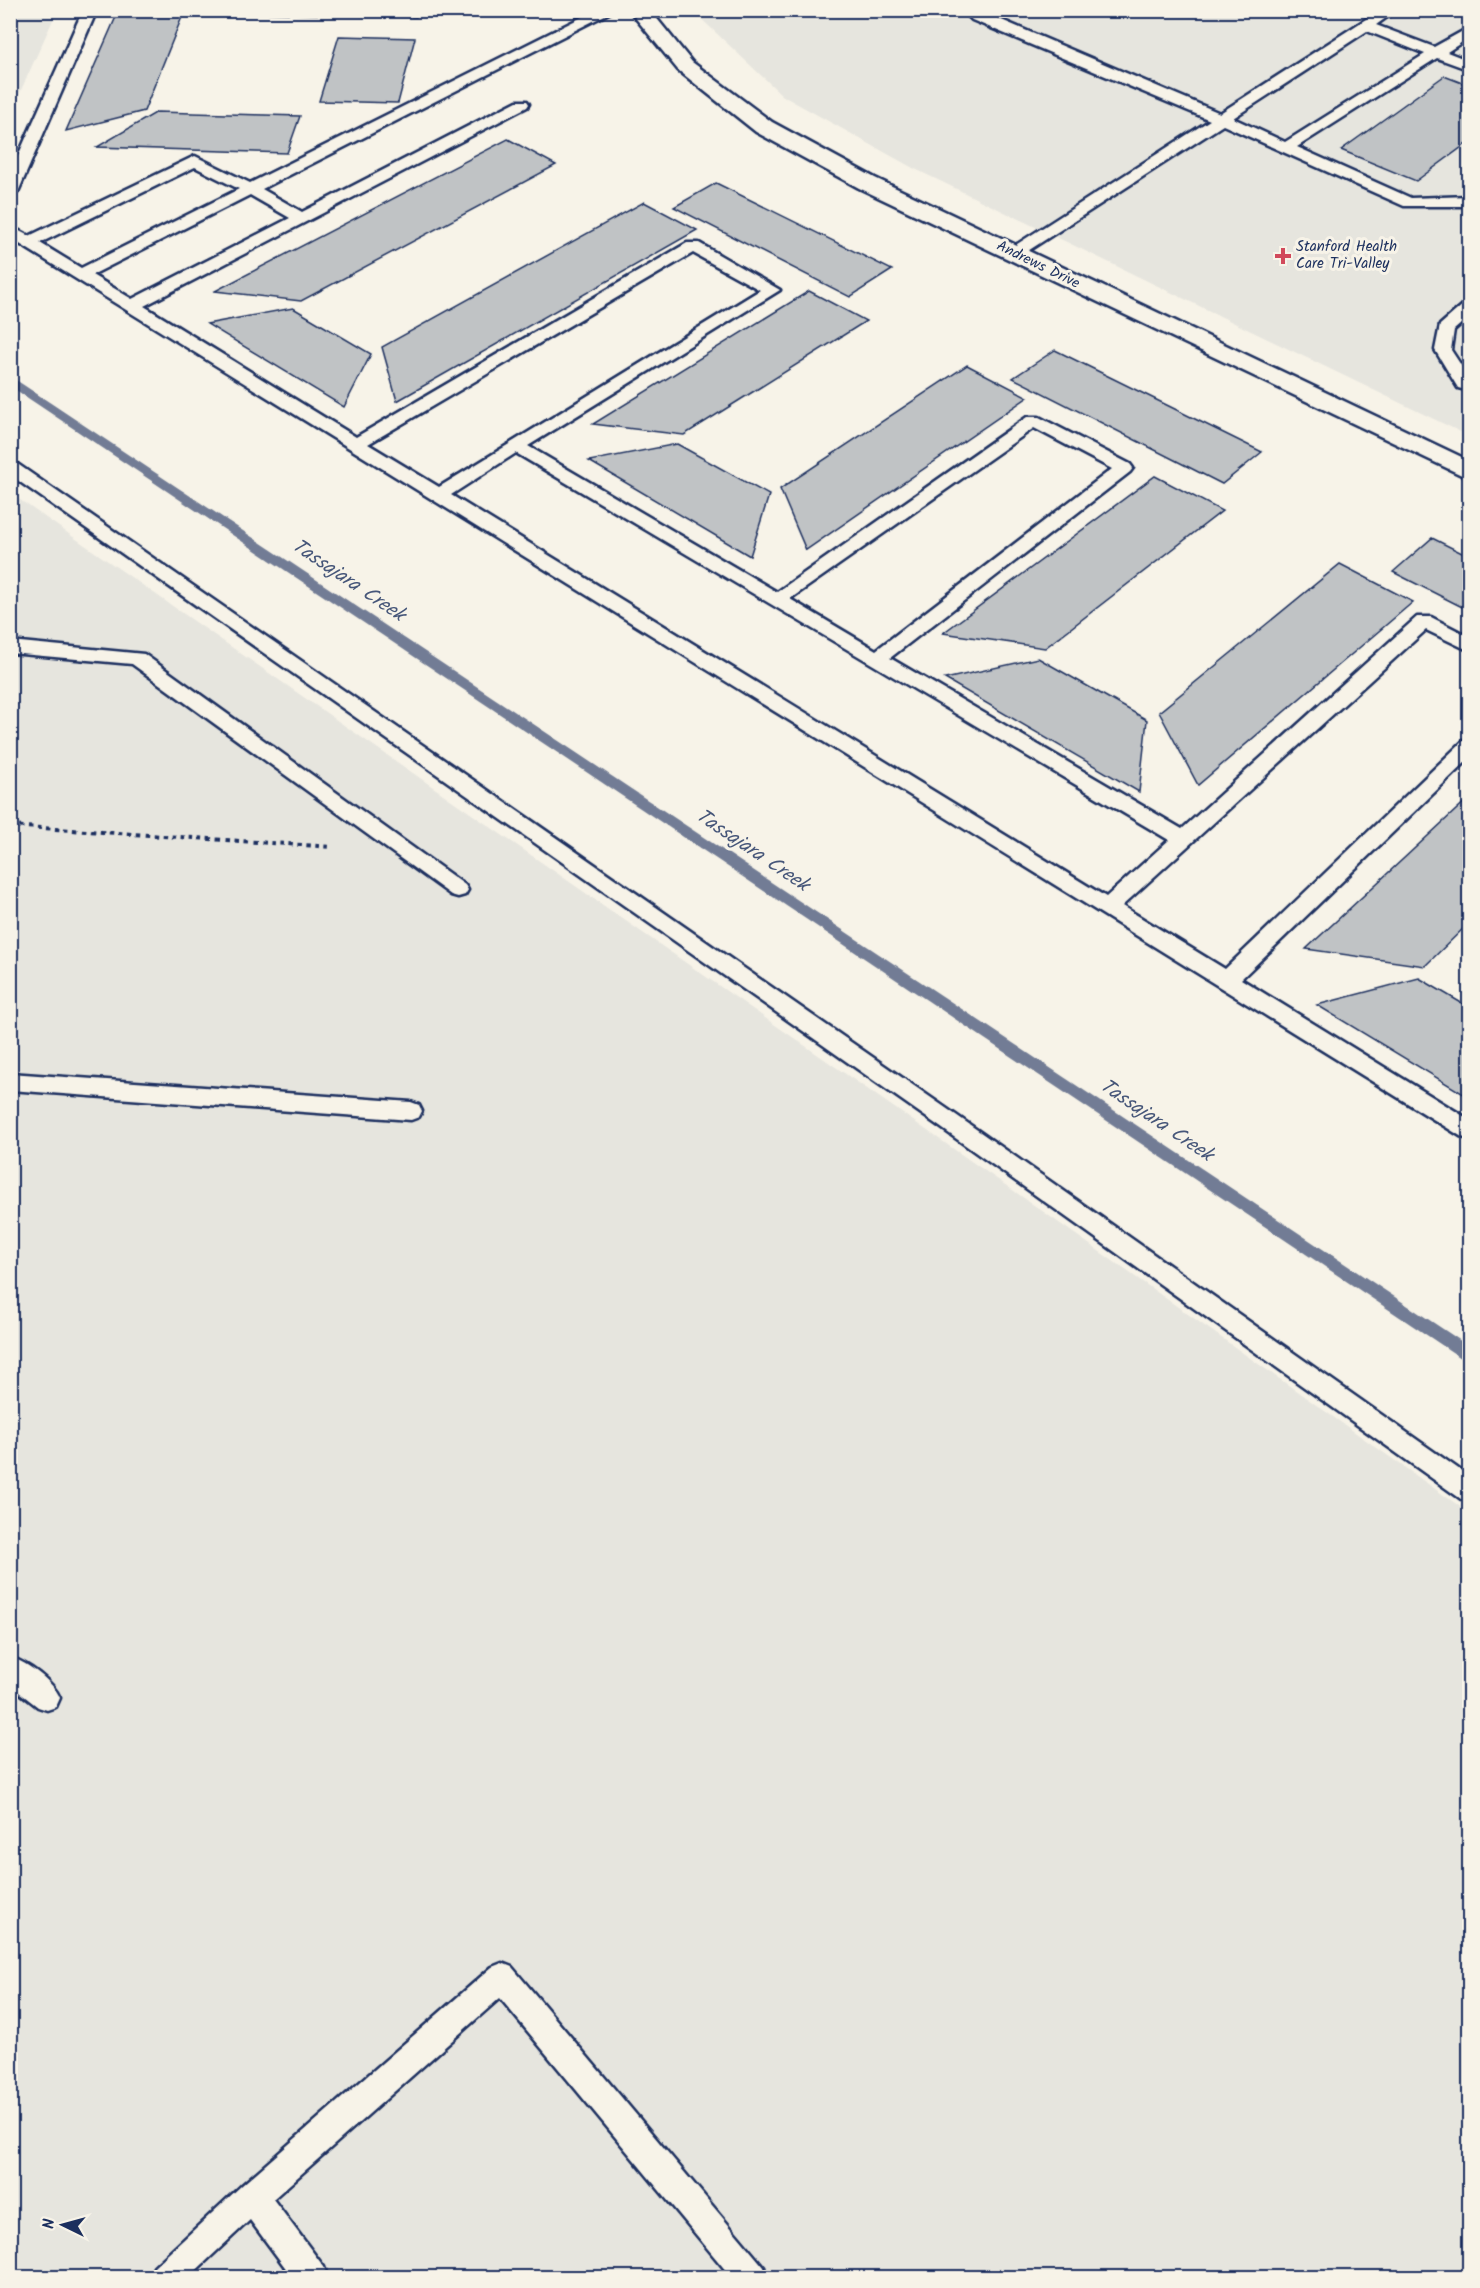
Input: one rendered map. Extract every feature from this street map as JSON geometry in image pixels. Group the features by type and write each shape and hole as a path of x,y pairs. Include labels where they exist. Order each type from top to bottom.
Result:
{"street":[{"name":"Andrews Drive","path":"639,10 685,66 764,127 867,183 1470,471"}],"lane":[{"path":"10,192 90,10"},
{"path":"81,274 608,10"},
{"path":"969,10 977,16 1222,119 1409,202 1470,201"},
{"path":"1014,253 1390,10"},
{"path":"1366,26 1470,66"},
{"path":"1286,148 1470,31"},
{"path":"132,306 522,104"},
{"path":"29,242 195,161 302,218"},
{"path":"10,231 1470,1131"},
{"path":"356,444 693,246 772,290 439,495"},
{"path":"1470,307 1446,328 1443,350 1464,384 1470,386"},
{"path":"777,600 1033,421 1124,468 876,659"},
{"path":"516,446 1183,839"},
{"path":"10,467 939,1114 1470,1491"},
{"path":"1107,908 1424,621 1470,645"},
{"path":"12,650 137,658 458,890"},
{"path":"1226,981 1470,746"},
{"path":"10,1081 411,1111"},
{"path":"10,1669 47,1698"},
{"path":"165,2277 252,2197 502,1977 753,2277"},
{"path":"252,2197 313,2277"}],"path":[{"path":"10,826 334,847"}],"shaded area":[{"path":"10,11 57,11 11,112"},
{"name":"Stanford Health Care Tri-Valley","path":"693,11 1469,11 1469,436 913,168 783,96"},
{"path":"10,493 1014,1191 1469,1513 1469,2277 11,2277"}],"building":[{"path":"119,10 184,12 144,111 66,131"},
{"path":"194,10 418,10 416,17"},
{"path":"339,36 415,38 398,103 319,101"},
{"path":"1444,76 1470,86 1470,141 1416,181 1341,150"},
{"path":"157,112 300,116 287,153 97,147"},
{"path":"508,139 556,165 301,301 215,291"},
{"path":"716,183 892,270 850,297 674,207"},
{"path":"644,202 697,230 397,401 382,347"},
{"path":"809,291 866,321 684,435 593,424"},
{"path":"293,308 371,354 344,407 207,324"},
{"path":"1055,350 1262,452 1222,484 1013,378"},
{"path":"967,365 1028,397 806,550 780,489"},
{"path":"677,444 769,495 750,556 589,461"},
{"path":"1155,476 1222,511 1045,648 943,633"},
{"path":"1432,538 1470,557 1470,611 1393,572"},
{"path":"1340,564 1413,602 1198,785 1159,712"},
{"path":"1038,658 1147,720 1139,792 945,679"},
{"path":"1470,797 1470,922 1425,966 1306,949"},
{"path":"1419,978 1470,1008 1470,1098 1317,1005"}],"waterway":[{"name":"Tassajara Creek","path":"10,380 1470,1357"}],"place":[{"name":"Stanford Health Care Tri-Valley","path":"1283,256"}]}
